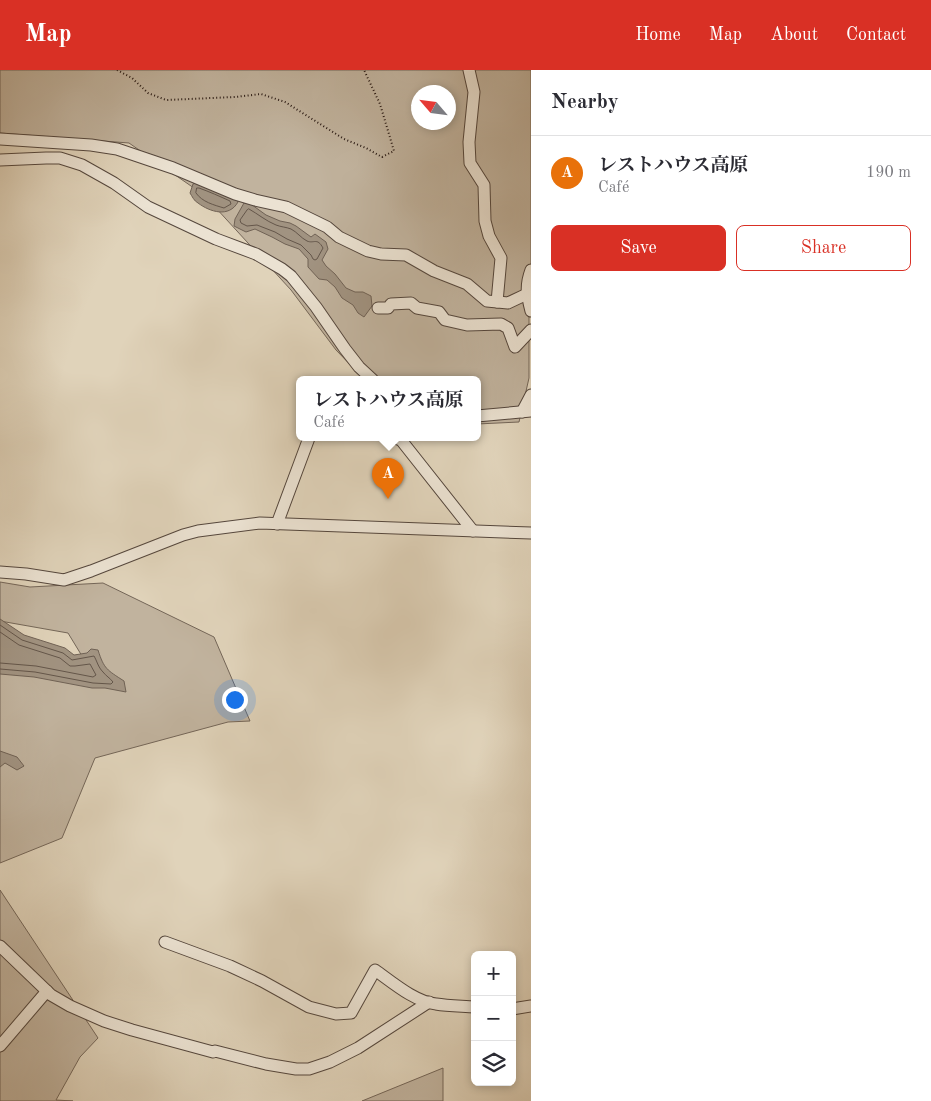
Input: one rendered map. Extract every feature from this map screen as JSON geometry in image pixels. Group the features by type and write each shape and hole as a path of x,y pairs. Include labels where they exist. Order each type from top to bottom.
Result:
{"street":[{"path":"469,70 474,92 469,142 470,163 484,184 485,221 489,236 500,258 497,302"},
{"path":"0,139 90,145 117,149 173,168 235,194 286,207 368,251 381,254 406,255 434,271 467,284 487,301 508,303 527,294"},
{"path":"0,160 60,158 82,165 114,183 148,207 216,239 256,254 282,269 291,276 345,349 369,376"},
{"path":"531,270 527,294 531,311"},
{"path":"378,308 388,308 391,304 411,303 417,308 438,312 444,320 467,325 500,324 508,328 515,347 531,330"},
{"path":"481,416 527,412 531,395"},
{"path":"277,524 308,441"},
{"path":"403,441 473,531"},
{"path":"0,572 64,580 191,533 260,523 531,533"},
{"path":"165,942 230,966 309,1007 336,1014 352,1013 374,970 419,999 434,1004 471,1007"},
{"path":"0,946 51,995 70,1006 104,1021 213,1052 296,1069 309,1069 330,1062 358,1048 429,1002"},
{"path":"0,1046 47,991"},
{"path":"516,1008 531,1006"}],"path":[{"path":"117,70 132,78 148,93 166,100 261,94 284,102 344,139 382,157 394,151 380,104 364,70"}],"shaded area":[{"path":"0,70 531,70 529,378 519,422 481,424 481,376 361,376 336,350 291,290 204,195 129,143 0,133"},
{"path":"0,582 30,587 103,583 214,637 250,721 228,722 95,758 62,838 0,863 0,661 96,679 68,633 0,621"},
{"path":"0,890 98,1038 80,1057 56,1100 73,1101 0,1101"},
{"path":"443,1068 443,1101 362,1101"}],"water":[{"path":"198,182 236,198 238,202 234,207 225,212 208,209 194,200 190,193 193,184"},
{"path":"248,202 266,215 290,223 311,237 315,234 326,242 328,249 322,260 326,266 346,288 371,296 372,306 364,317 358,313 353,305 342,298 335,287 327,280 319,279 308,267 308,259 299,249 255,229 246,232 234,226 235,219 244,203"},
{"path":"0,619 24,635 65,648 74,655 87,653 91,649 98,650 107,668 124,681 126,692 105,688 92,688 34,677 0,674"},
{"path":"0,751 17,757 24,766 17,770 5,763 0,767"}],"place":[{"name":"レストハウス高原","path":"388,499"}]}
